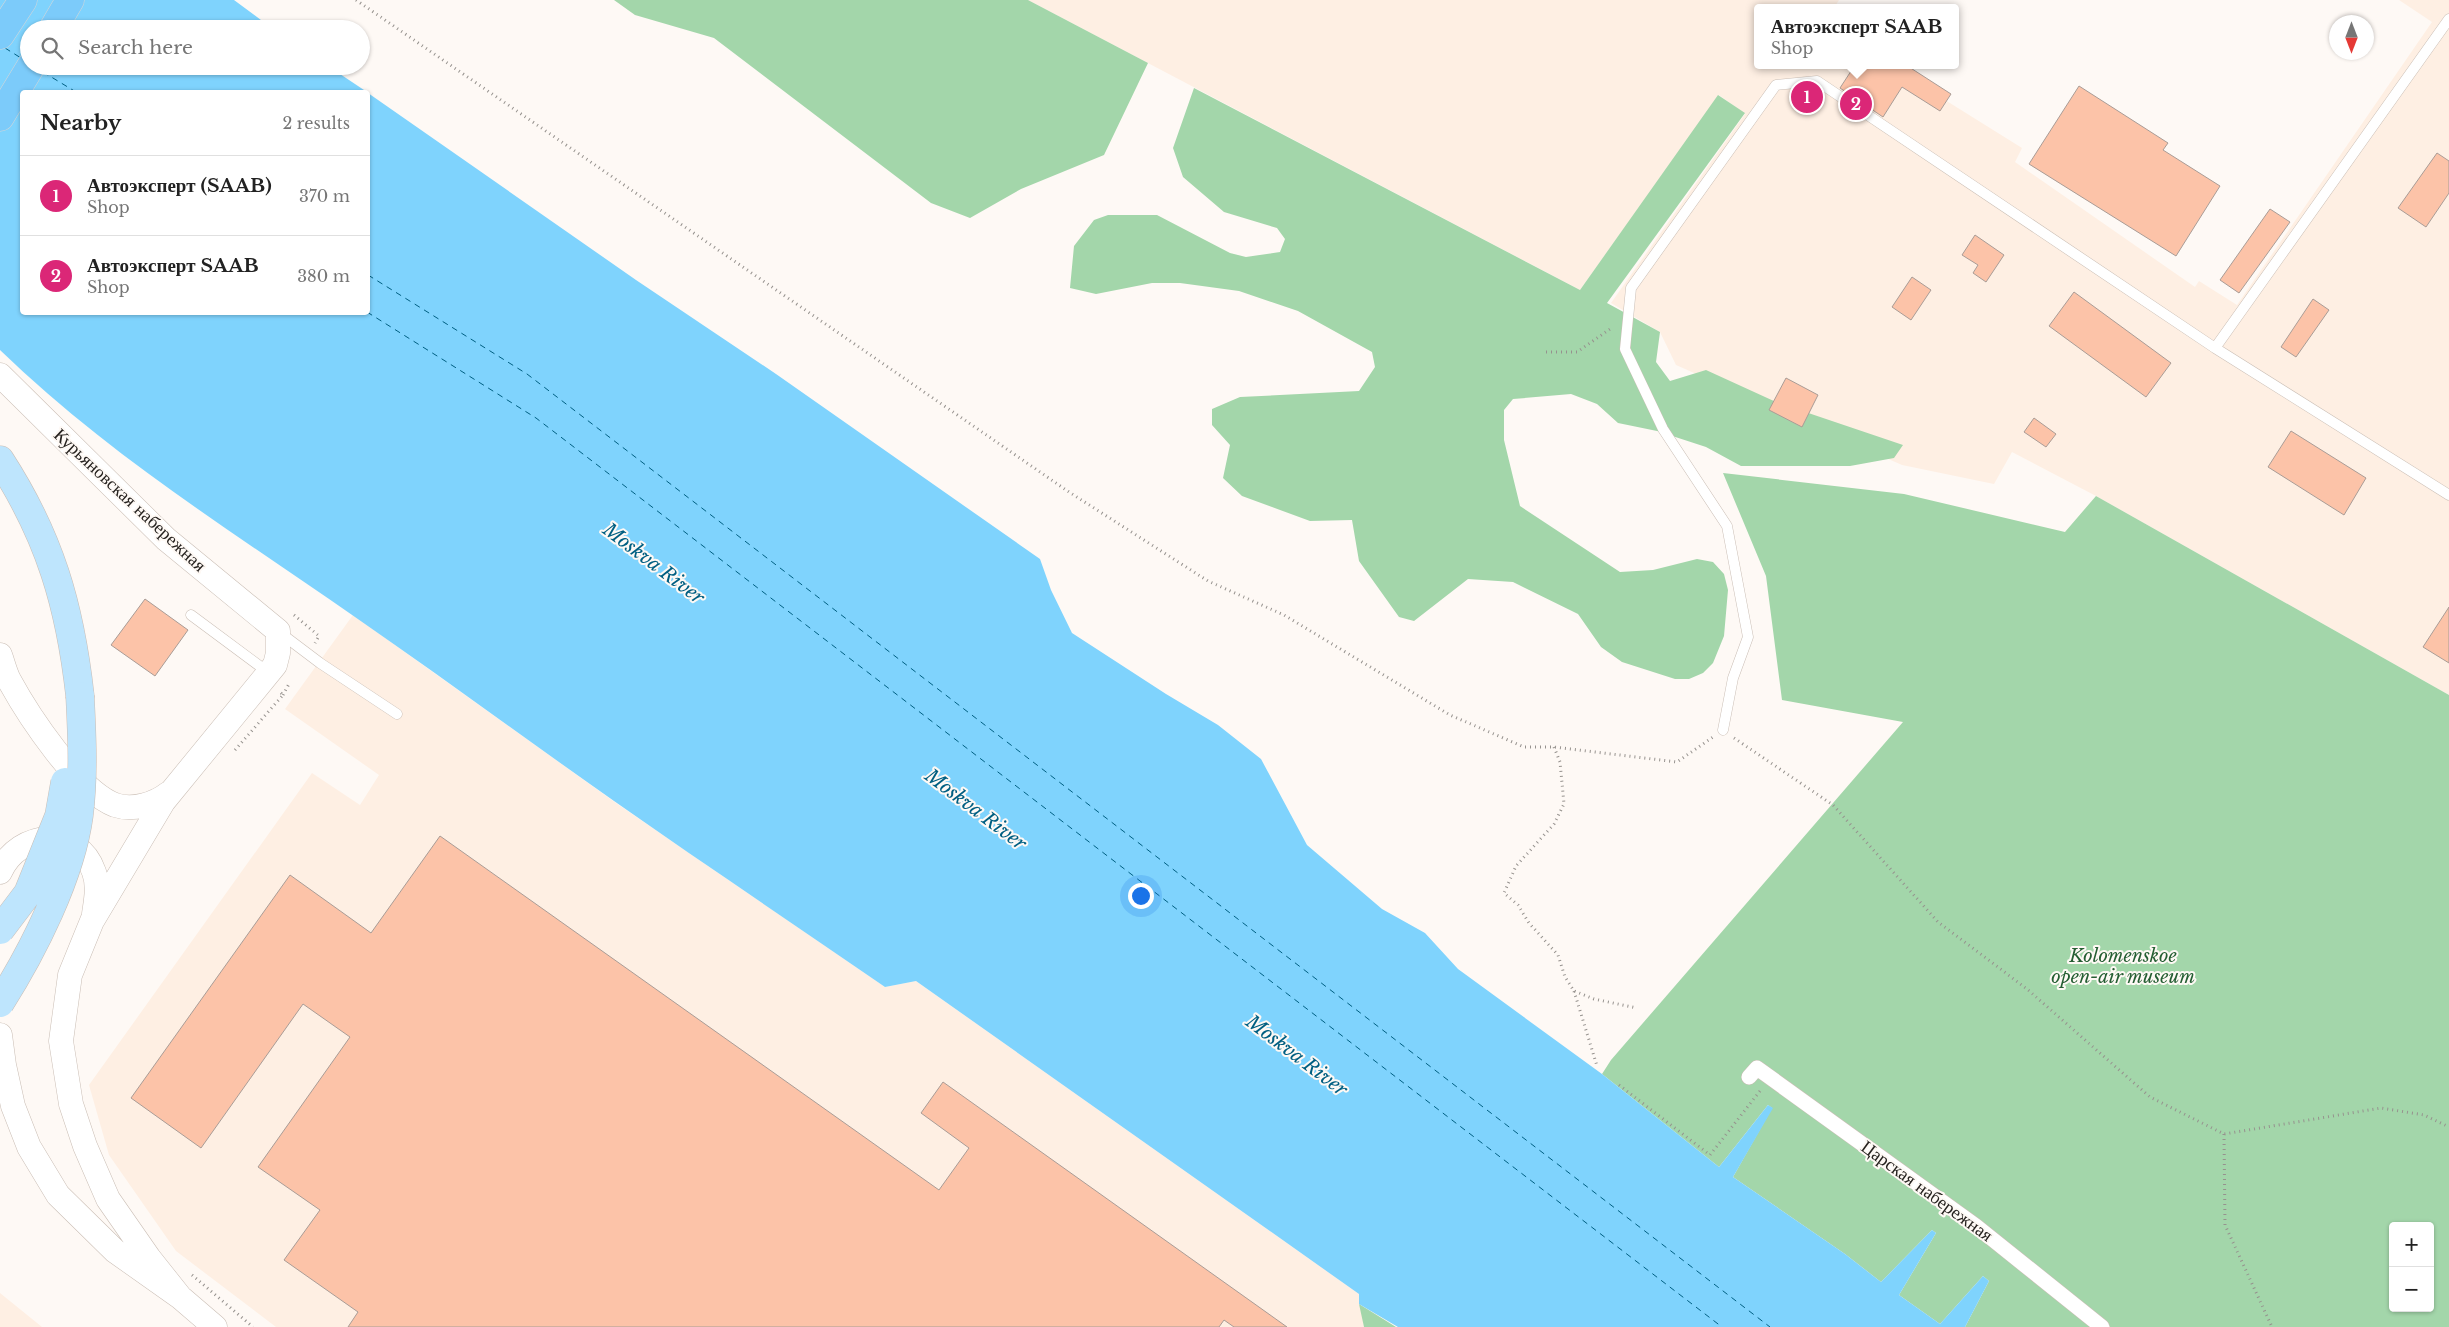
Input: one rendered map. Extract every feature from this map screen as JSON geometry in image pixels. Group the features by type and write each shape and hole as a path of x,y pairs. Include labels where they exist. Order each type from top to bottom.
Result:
{"main road":[{"path":"0,35 23,0"},
{"path":"58,20 70,0"},
{"path":"0,117 25,75"},
{"path":"0,460 24,496 47,548 64,596 75,648 80,696 82,763 79,816 62,880 25,963 0,1003"},
{"path":"0,930 28,893 59,816 80,696"}],"street":[{"name":"Курьяновская набережная","path":"0,375 166,539 278,631"},
{"path":"180,1297 149,1258 108,1199 85,1146 71,1104 61,1041 70,975 92,921 163,802 275,666 278,653 278,631"},
{"path":"0,655 8,679 35,721 81,781 99,796 116,805 132,807 161,799 175,788"},
{"path":"0,872 5,860 14,851 30,842 47,839 71,845 89,861 94,872 97,896 92,921"},
{"path":"0,1035 7,1106 58,1195 115,1251 180,1297 215,1327"},
{"name":"Царская набережная","path":"1749,1076 1757,1068 1976,1226 2102,1327"}],"lane":[{"path":"2215,348 2449,19"},
{"path":"1723,730 1734,678 1748,637 1727,526 1663,429 1624,349 1632,288 1776,85 1817,81 2215,348 2449,494"},
{"path":"192,614 266,676"},
{"path":"278,631 320,663 397,714"}],"path":[{"path":"356,0 1061,486 1208,581 1284,616 1450,714 1524,748 1554,747 1677,762 1723,730 1833,805 1938,922 2027,989 2150,1097 2224,1134 2381,1108 2424,1116 2449,1126"},
{"path":"1546,352 1577,352 1628,318"},
{"path":"232,755 283,695 266,676"},
{"path":"1554,747 1560,762 1564,804 1554,824 1516,866 1504,893 1518,905 1530,923 1558,955 1565,976 1574,991 1598,1066"},
{"path":"1574,991 1594,999 1637,1008"},
{"path":"1619,1085 1710,1155 1763,1086"},
{"path":"2224,1134 2225,1225 2272,1327"},
{"path":"186,1270 253,1327"}],"shaded area":[{"path":"1028,0 1839,0 1836,4 1754,4 1754,69 1895,69 2022,148 2015,162 2195,287 2199,281 2237,305 2432,22 2399,0 2449,0 2449,695 2096,496 2012,452 1994,484 1902,465 1676,365 1660,332 1611,303 1745,114 1719,95 1580,290"},
{"path":"353,615 616,803 885,987 916,981 1359,1294 1364,1327 276,1327 176,1251 109,1155 89,1085 312,773 360,805 379,775 285,709"},
{"path":"0,1293 42,1327 0,1327"}],"green space":[{"path":"614,0 1028,0 1148,63 1104,155 1021,189 970,218 931,203 714,38 635,15"},
{"path":"1194,88 1580,290 1718,95 1745,113 1607,303 1660,332 1656,362 1670,381 1706,370 1776,402 1903,445 1894,458 1850,466 1741,466 1706,447 1657,431 1618,423 1597,404 1571,394 1513,399 1504,410 1504,440 1520,506 1620,572 1653,570 1697,559 1713,562 1724,574 1728,590 1724,636 1713,663 1703,673 1689,679 1675,679 1622,662 1601,647 1578,614 1513,582 1468,579 1414,621 1399,617 1359,561 1352,520 1310,521 1242,496 1223,478 1230,445 1212,425 1212,409 1240,397 1359,391 1375,367 1372,352 1298,311 1239,291 1180,283 1152,283 1096,294 1070,288 1074,246 1094,220 1108,215 1157,215 1230,253 1246,257 1280,252 1285,239 1277,228 1224,212 1183,177 1173,148"},
{"name":"Kolomenskoe open-air museum","path":"1723,473 1904,494 2065,532 2096,496 2449,695 2449,1327 1965,1327 1989,1281 1983,1276 1940,1324 1899,1295 1936,1233 1932,1230 1881,1282 1845,1254 1733,1177 1772,1108 1768,1105 1719,1167 1602,1074 1611,1060 1903,722 1782,700 1766,576"},
{"path":"1359,1304 1396,1327 1364,1327"}],"water":[{"name":"Moskva River","path":"0,0 234,0 261,20 20,20 20,75 342,75 364,90 20,90 20,315 370,315 370,94 636,280 776,374 1040,559 1051,590 1072,633 1218,725 1261,759 1307,845 1382,909 1425,933 1458,969 1602,1074 1719,1167 1768,1105 1773,1108 1733,1177 1845,1254 1881,1282 1932,1230 1936,1233 1899,1295 1940,1324 1983,1276 1989,1281 1965,1327 1398,1327 1359,1304 1359,1294 916,981 885,987 648,825 388,640 172,491 83,424 0,350"}],"building":[{"path":"1852,69 1912,69 1951,94 1940,111 1902,87 1883,117 1840,88"},
{"path":"2079,86 2168,143 2163,150 2220,186 2176,256 2029,164"},
{"path":"2437,153 2449,161 2449,193 2426,227 2398,208"},
{"path":"2270,209 2290,222 2239,293 2220,280"},
{"path":"1975,235 2004,255 1986,282 1973,273 1978,265 1962,255"},
{"path":"1912,277 1931,290 1911,320 1892,307"},
{"path":"2074,292 2171,363 2146,397 2049,326"},
{"path":"2313,299 2329,310 2296,357 2281,347"},
{"path":"1786,378 1818,395 1802,427 1769,410"},
{"path":"2034,418 2056,434 2046,447 2024,432"},
{"path":"2291,431 2366,478 2344,515 2268,467"},
{"path":"145,599 188,630 155,676 111,645"},
{"path":"2449,607 2449,663 2423,647"},
{"path":"440,836 939,1190 969,1148 921,1113 943,1082 1287,1327 1234,1327 1224,1320 1219,1327 348,1327 358,1312 284,1260 320,1210 258,1167 350,1037 303,1004 201,1148 131,1098 290,875 371,933"}],"ferry route":[{"path":"5,48 20,57"},
{"path":"48,75 73,90"},
{"path":"370,276 527,374 1770,1327"},
{"path":"370,314 536,418 1722,1327"}],"place":[{"name":"Автоэксперт (SAAB)","path":"1807,97"},
{"name":"Автоэксперт SAAB","path":"1856,104"}]}
